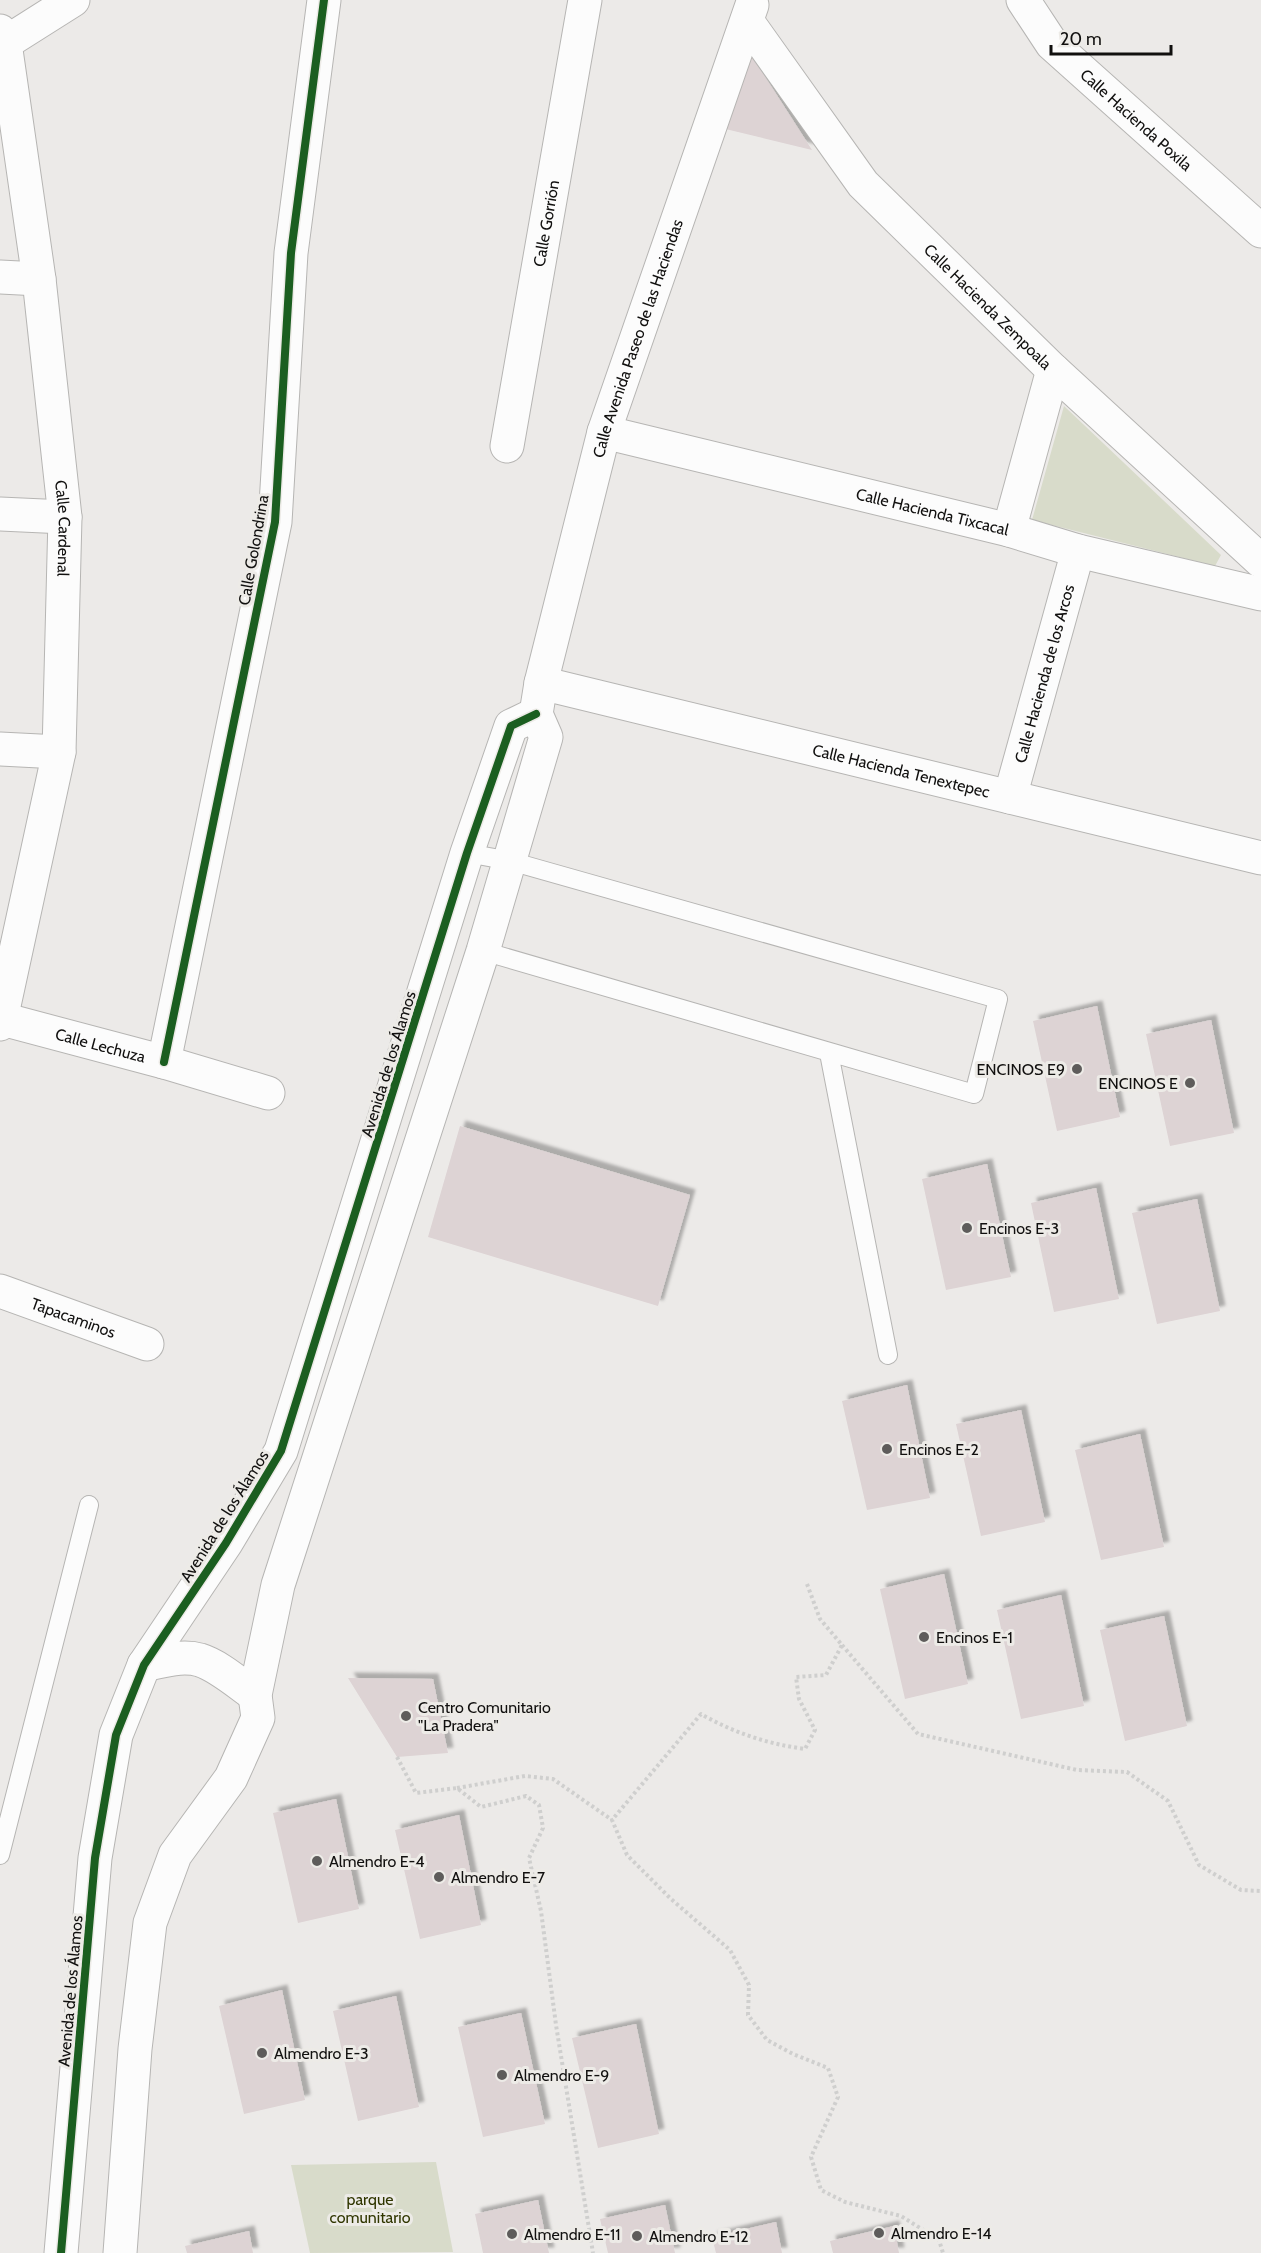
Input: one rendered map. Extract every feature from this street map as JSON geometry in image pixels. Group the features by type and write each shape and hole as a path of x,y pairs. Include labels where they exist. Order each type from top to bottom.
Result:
{"street":[{"path":"2,39 73,0"},
{"name":"Calle Golondrina","path":"164,1062 275,522 291,253 324,0"},
{"name":"Calle Gorrión","path":"507,446 585,0"},
{"name":"Calle Hacienda Poxila","path":"1023,0 1052,44 1261,231"},
{"name":"Calle Hacienda Zempoala","path":"751,11 863,184 1053,370 1261,561"},
{"name":"Calle Avenida Paseo de las Haciendas","path":"539,699 604,432 751,11"},
{"name":"Calle Cardenal","path":"1,1021 59,752 65,517 39,279 2,39"},
{"path":"0,277 39,279"},
{"path":"1009,530 1053,370"},
{"name":"Calle Hacienda Tixcacal","path":"604,432 1009,530 1078,551 1261,594"},
{"path":"0,514 65,517"},
{"name":"Calle Hacienda de los Arcos","path":"1010,796 1078,551"},
{"path":"120,2253 135,2049 150,1923 175,1855 231,1778 258,1718 255,1695 278,1586 483,951 546,737 539,699"},
{"name":"Calle Hacienda Tenextepec","path":"539,699 1010,796 1261,858"},
{"name":"Avenida de los Álamos","path":"61,2253 95,1858 116,1734 144,1665 226,1543 281,1451 467,853 511,726 539,699"},
{"path":"0,749 59,752"},
{"name":"Calle Lechuza","path":"1,1021 164,1062 268,1093"},
{"name":"Tapacaminos","path":"0,1292 147,1344"},
{"path":"144,1665 171,1659 199,1660 255,1695"}],"lane":[{"path":"467,853 510,861 998,999 974,1094 483,951"},
{"path":"829,1053 888,1355"},
{"path":"0,1855 89,1505"}],"path":[{"path":"807,1584 820,1619 918,1734 1077,1770 1127,1772 1168,1801 1199,1865 1241,1890 1261,1891"},
{"path":"612,1820 701,1714 734,1731 779,1746 806,1749 814,1730 799,1699 796,1677 826,1675 842,1645"},
{"path":"397,1757 416,1793 525,1776 553,1779 612,1820 627,1855 671,1899 730,1950 749,1985 748,2015 767,2040 793,2054 828,2068 838,2097 811,2157 821,2190 845,2202 901,2217 939,2240 943,2253"},
{"path":"457,1788 481,1807 526,1796 539,1805 543,1828 529,1858 541,1911 556,2025 593,2253"}],"green space":[{"path":"1064,406 1221,555 1215,566 1032,520"},
{"name":"parque comunitario","path":"436,2162 453,2252 310,2253 291,2165"}],"building":[{"path":"746,47 812,150 713,126"},
{"name":"ENCINOS E9","path":"1097,1006 1120,1117 1057,1131 1033,1021"},
{"name":"ENCINOS E","path":"1211,1020 1234,1133 1170,1146 1146,1034"},
{"path":"460,1126 690,1195 658,1306 428,1237"},
{"name":"Encinos E-3","path":"987,1164 1011,1277 946,1290 922,1179"},
{"path":"1096,1188 1119,1299 1054,1312 1031,1203"},
{"path":"1197,1199 1220,1311 1157,1324 1132,1213"},
{"name":"Encinos E-2","path":"907,1385 930,1498 867,1510 842,1401"},
{"path":"1021,1410 1045,1522 981,1536 956,1424"},
{"path":"1140,1434 1164,1547 1101,1560 1075,1450"},
{"name":"Encinos E-1","path":"944,1574 968,1684 905,1699 880,1589"},
{"path":"1061,1595 1084,1706 1021,1719 997,1610"},
{"path":"1164,1616 1187,1726 1125,1741 1100,1630"},
{"name":"Centro Comunitario \"La Pradera\"","path":"348,1678 433,1679 448,1753 397,1757"},
{"name":"Almendro E-4","path":"336,1799 359,1909 298,1923 273,1813"},
{"name":"Almendro E-7","path":"459,1815 481,1925 420,1939 395,1830"},
{"name":"Almendro E-3","path":"282,1990 305,2100 244,2114 219,2006"},
{"path":"396,1996 419,2107 358,2121 333,2011"},
{"name":"Almendro E-9","path":"521,2013 545,2124 483,2137 458,2027"},
{"path":"636,2024 659,2134 598,2148 572,2038"},
{"name":"Almendro E-11","path":"538,2200 549,2253 483,2253 475,2214"},
{"name":"Almendro E-12","path":"665,2205 675,2253 608,2253 600,2219"},
{"path":"776,2222 782,2253 716,2253 712,2237"},
{"name":"Almendro E-14","path":"894,2226 899,2253 833,2253 830,2241"},
{"path":"249,2231 253,2253 187,2253 185,2246"}],"cycle path":[{"path":"164,1062 275,522 291,253 324,0"},
{"path":"61,2253 95,1858 116,1735 144,1665 226,1543 281,1451 467,853 511,726 536,714"}],"place":[{"name":"ENCINOS E9","path":"1077,1069"},
{"name":"ENCINOS E","path":"1190,1083"},
{"name":"Encinos E-3","path":"967,1228"},
{"name":"Encinos E-2","path":"887,1449"},
{"name":"Encinos E-1","path":"924,1637"},
{"name":"Centro Comunitario \"La Pradera\"","path":"406,1716"},
{"name":"Almendro E-4","path":"317,1861"},
{"name":"Almendro E-7","path":"439,1877"},
{"name":"Almendro E-3","path":"262,2053"},
{"name":"Almendro E-9","path":"502,2075"},
{"name":"Almendro E-14","path":"879,2233"},
{"name":"Almendro E-11","path":"512,2234"},
{"name":"Almendro E-12","path":"637,2236"}]}
